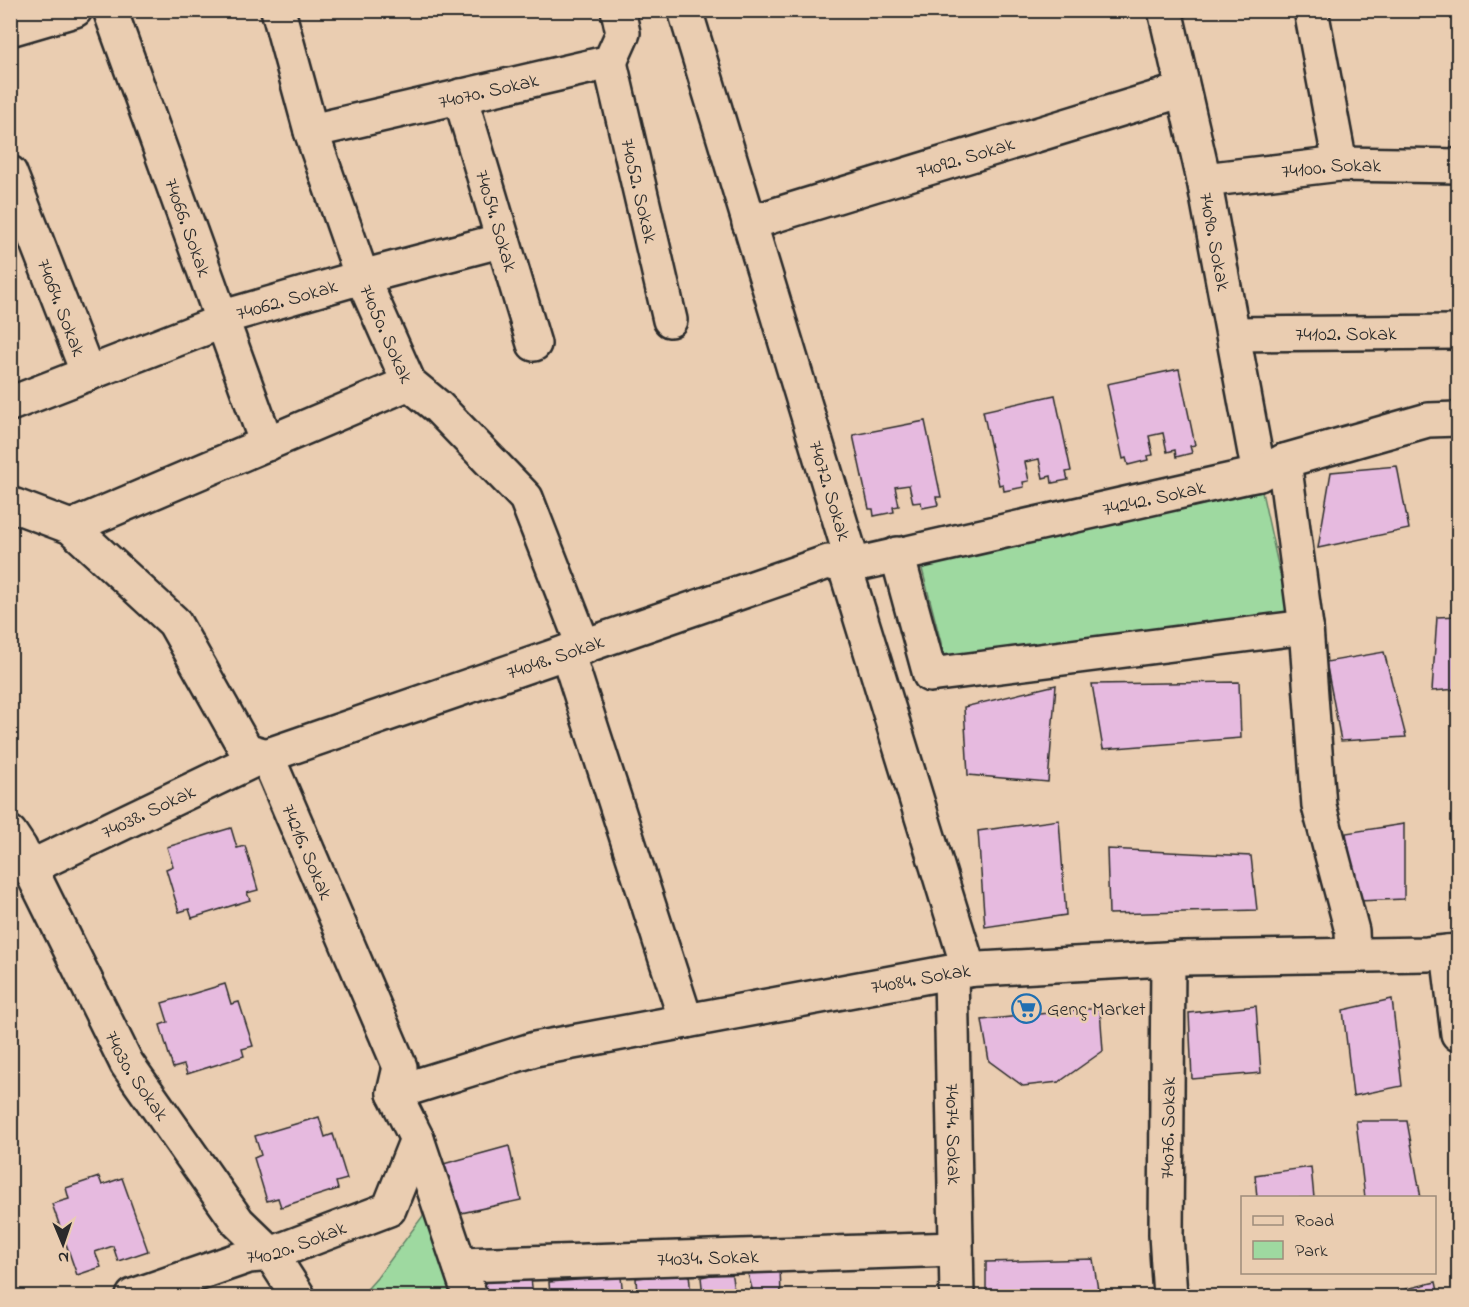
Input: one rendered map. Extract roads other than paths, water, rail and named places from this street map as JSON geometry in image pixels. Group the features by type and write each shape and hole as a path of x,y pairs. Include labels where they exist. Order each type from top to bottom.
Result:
{"street":[{"path":"10,29 75,10"},
{"name":"74066. Sokak","path":"110,10 267,444"},
{"name":"74050. Sokak","path":"278,10 311,130 362,277 409,383 438,407 526,498 575,649 686,1021"},
{"path":"610,62 623,33 618,10"},
{"name":"74072. Sokak","path":"685,10 850,554 845,567 960,971"},
{"name":"74090. Sokak","path":"1165,10 1204,180 1234,334 1272,467 1306,627 1319,806 1352,931 1353,954"},
{"path":"1311,10 1340,164"},
{"name":"74070. Sokak","path":"311,130 610,62"},
{"name":"74052. Sokak","path":"610,62 670,320"},
{"name":"74092. Sokak","path":"749,223 1183,90"},
{"name":"74054. Sokak","path":"460,96 534,344"},
{"name":"74100. Sokak","path":"1204,180 1340,164 1458,166"},
{"name":"74064. Sokak","path":"10,172 88,374"},
{"name":"74062. Sokak","path":"10,404 213,325 220,318 503,240"},
{"name":"74102. Sokak","path":"1234,334 1458,332"},
{"path":"71,527 409,383"},
{"name":"74242. Sokak","path":"845,567 1272,467 1428,420 1458,419"},
{"path":"10,504 71,527 174,622 246,750 267,756"},
{"path":"897,554 930,675 1306,627"},
{"name":"74048. Sokak","path":"267,756 828,562 845,567"},
{"name":"74038. Sokak","path":"17,850 267,756"},
{"name":"74216. Sokak","path":"267,756 400,1067 394,1093"},
{"name":"74030. Sokak","path":"17,850 127,1064 238,1222 271,1254 298,1296"},
{"path":"1453,951 1458,1034"},
{"name":"74084. Sokak","path":"394,1093 535,1049 960,971 1168,958 1427,954 1453,951"},
{"name":"74076. Sokak","path":"1168,958 1166,1235 1170,1296"},
{"name":"74074. Sokak","path":"957,1296 960,971"},
{"path":"394,1093 417,1139 470,1296"},
{"name":"74020. Sokak","path":"133,1296 249,1256 271,1254 389,1209 417,1139"},
{"name":"74034. Sokak","path":"460,1264 956,1249"}],"place":[{"name":"Genç Market","path":"1026,1008"}]}
